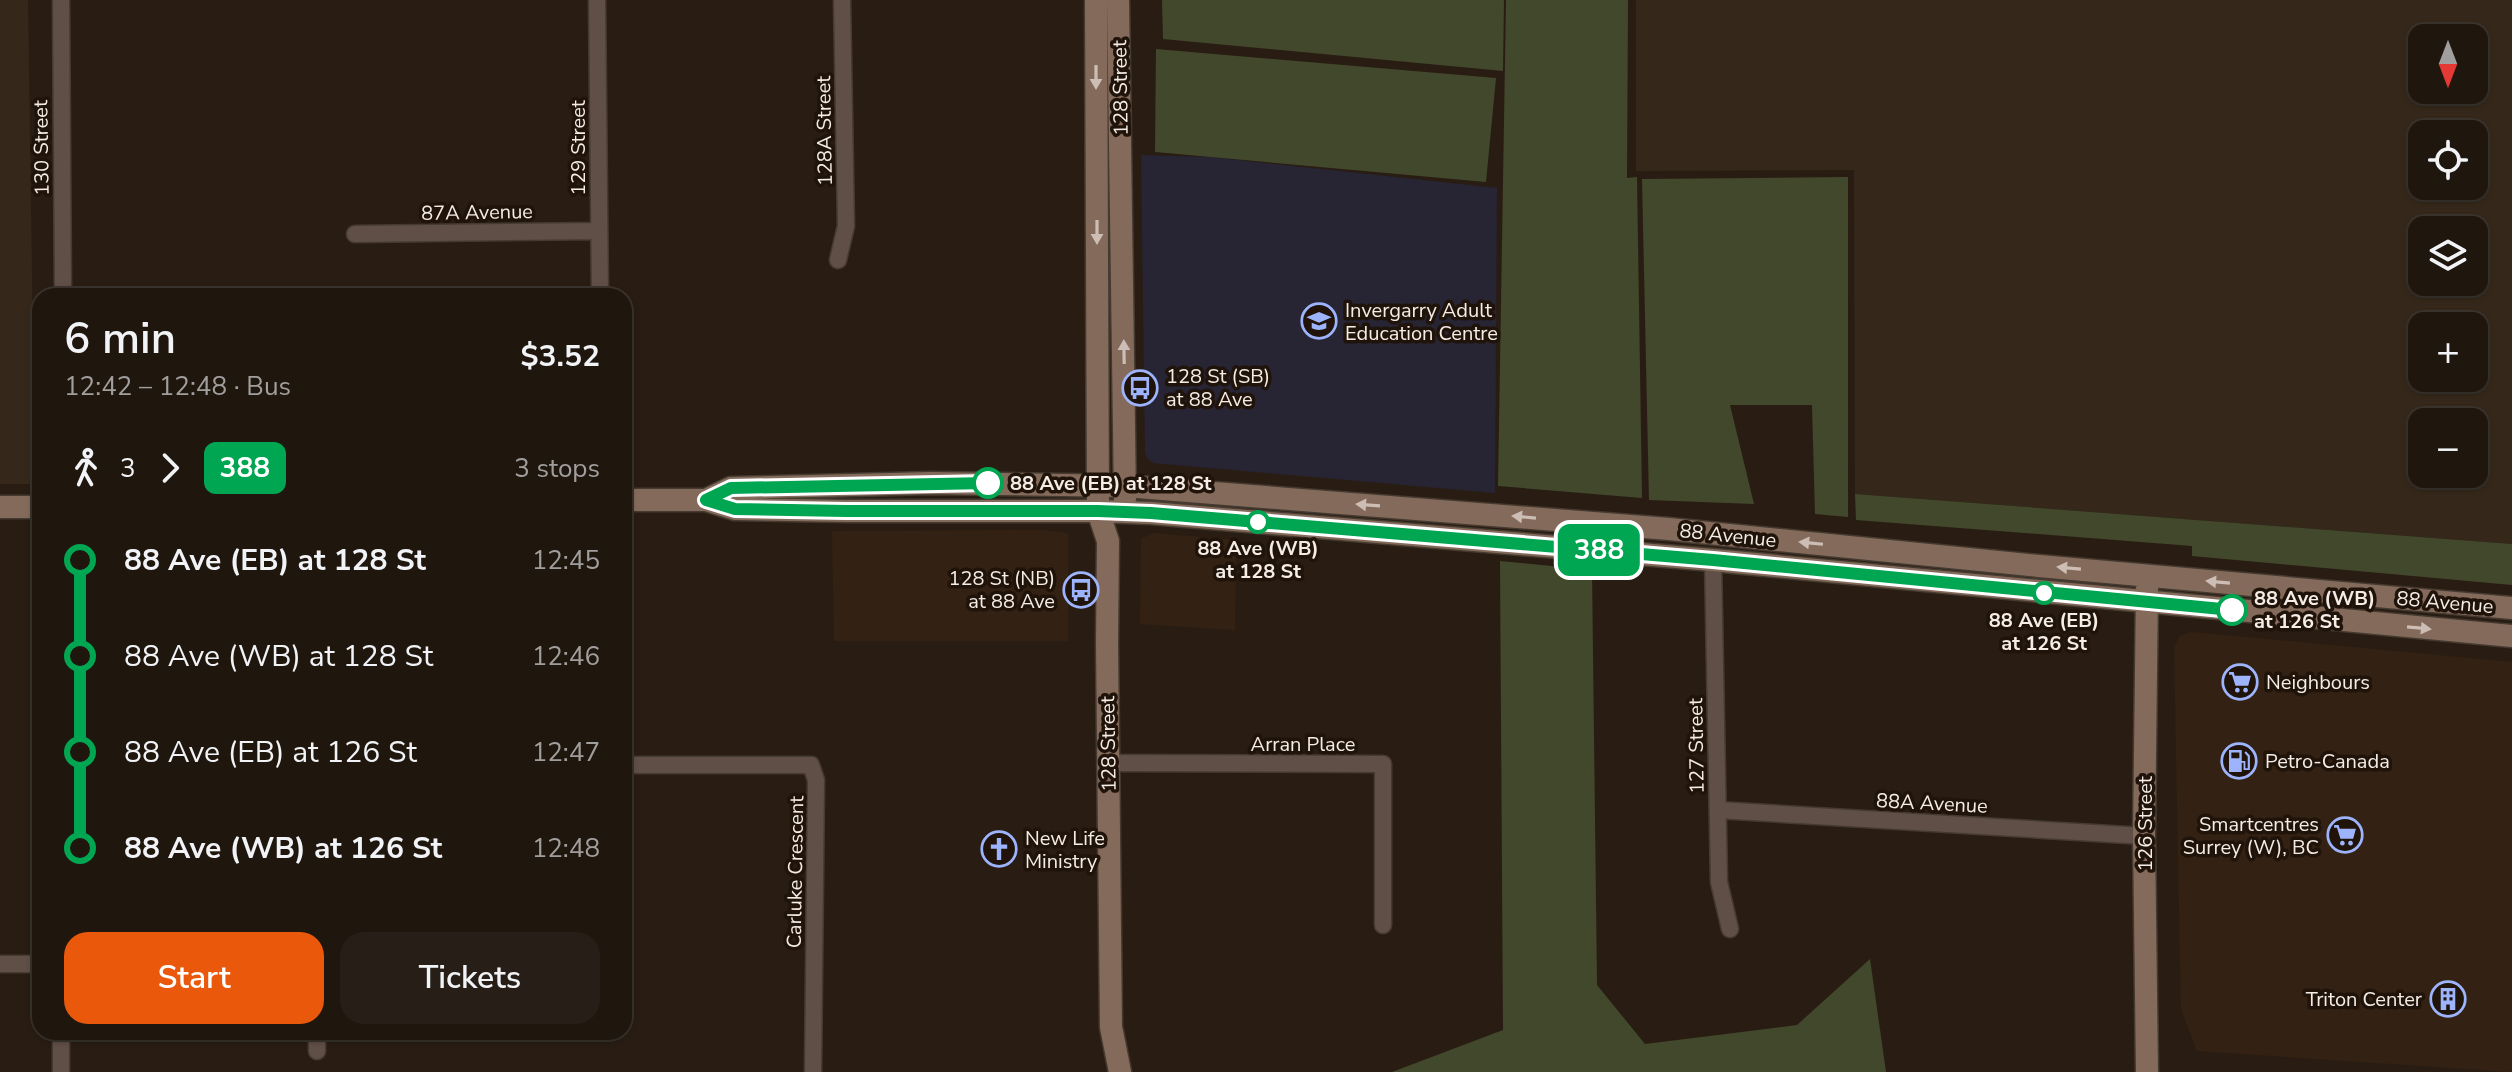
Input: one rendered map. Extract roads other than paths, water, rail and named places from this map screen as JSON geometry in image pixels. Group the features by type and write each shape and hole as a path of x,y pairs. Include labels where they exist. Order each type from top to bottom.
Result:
{"main road":[{"name":"128 Street","path":"1096,0 1098,511 1108,541 1111,1027 1103,1072"},
{"name":"128 Street","path":"1118,0 1126,513"},
{"name":"88 Avenue","path":"706,500 731,488 931,483 1098,484 1669,529 2512,608"},
{"name":"88 Avenue","path":"632,500 706,500 735,509 1126,513 1713,560 2512,636"},
{"path":"0,507 32,507"},
{"path":"1108,541 1126,513"},
{"name":"126 Street","path":"2147,575 2144,836 2147,1072"},
{"name":"128 Street","path":"1111,1027 1120,1072"}],"street":[{"name":"130 Street","path":"61,0 63,288"},
{"name":"129 Street","path":"597,0 600,288"},
{"name":"128A Street","path":"838,260 846,226 842,0"},
{"name":"87A Avenue","path":"355,234 599,231"},
{"name":"127 Street","path":"1713,560 1719,882 1730,929"},
{"name":"Arran Place","path":"1109,763 1383,764 1383,925"},
{"name":"Carluke Crescent","path":"632,765 811,765 816,780 813,1072"},
{"name":"88A Avenue","path":"1718,810 2144,836"},
{"path":"0,964 32,964"},
{"path":"61,1040 61,1072"},
{"path":"317,1040 317,1051"}],"place":[{"name":"Invergarry Adult Education Centre","path":"1319,321"},
{"name":"128 St (SB) at 88 Ave","path":"1140,388"},
{"name":"88 Ave (EB) at 128 St","path":"988,483"},
{"name":"88 Ave (WB) at 128 St","path":"1258,522"},
{"name":"128 St (NB) at 88 Ave","path":"1081,590"},
{"name":"88 Ave (EB) at 126 St","path":"2044,593"},
{"name":"88 Ave (WB) at 126 St","path":"2232,610"},
{"name":"Neighbours","path":"2240,682"},
{"name":"Petro-Canada","path":"2239,761"},
{"name":"Smartcentres Surrey (W), BC","path":"2345,835"},
{"name":"New Life Ministry","path":"999,849"},
{"name":"Triton Center","path":"2448,999"}]}
